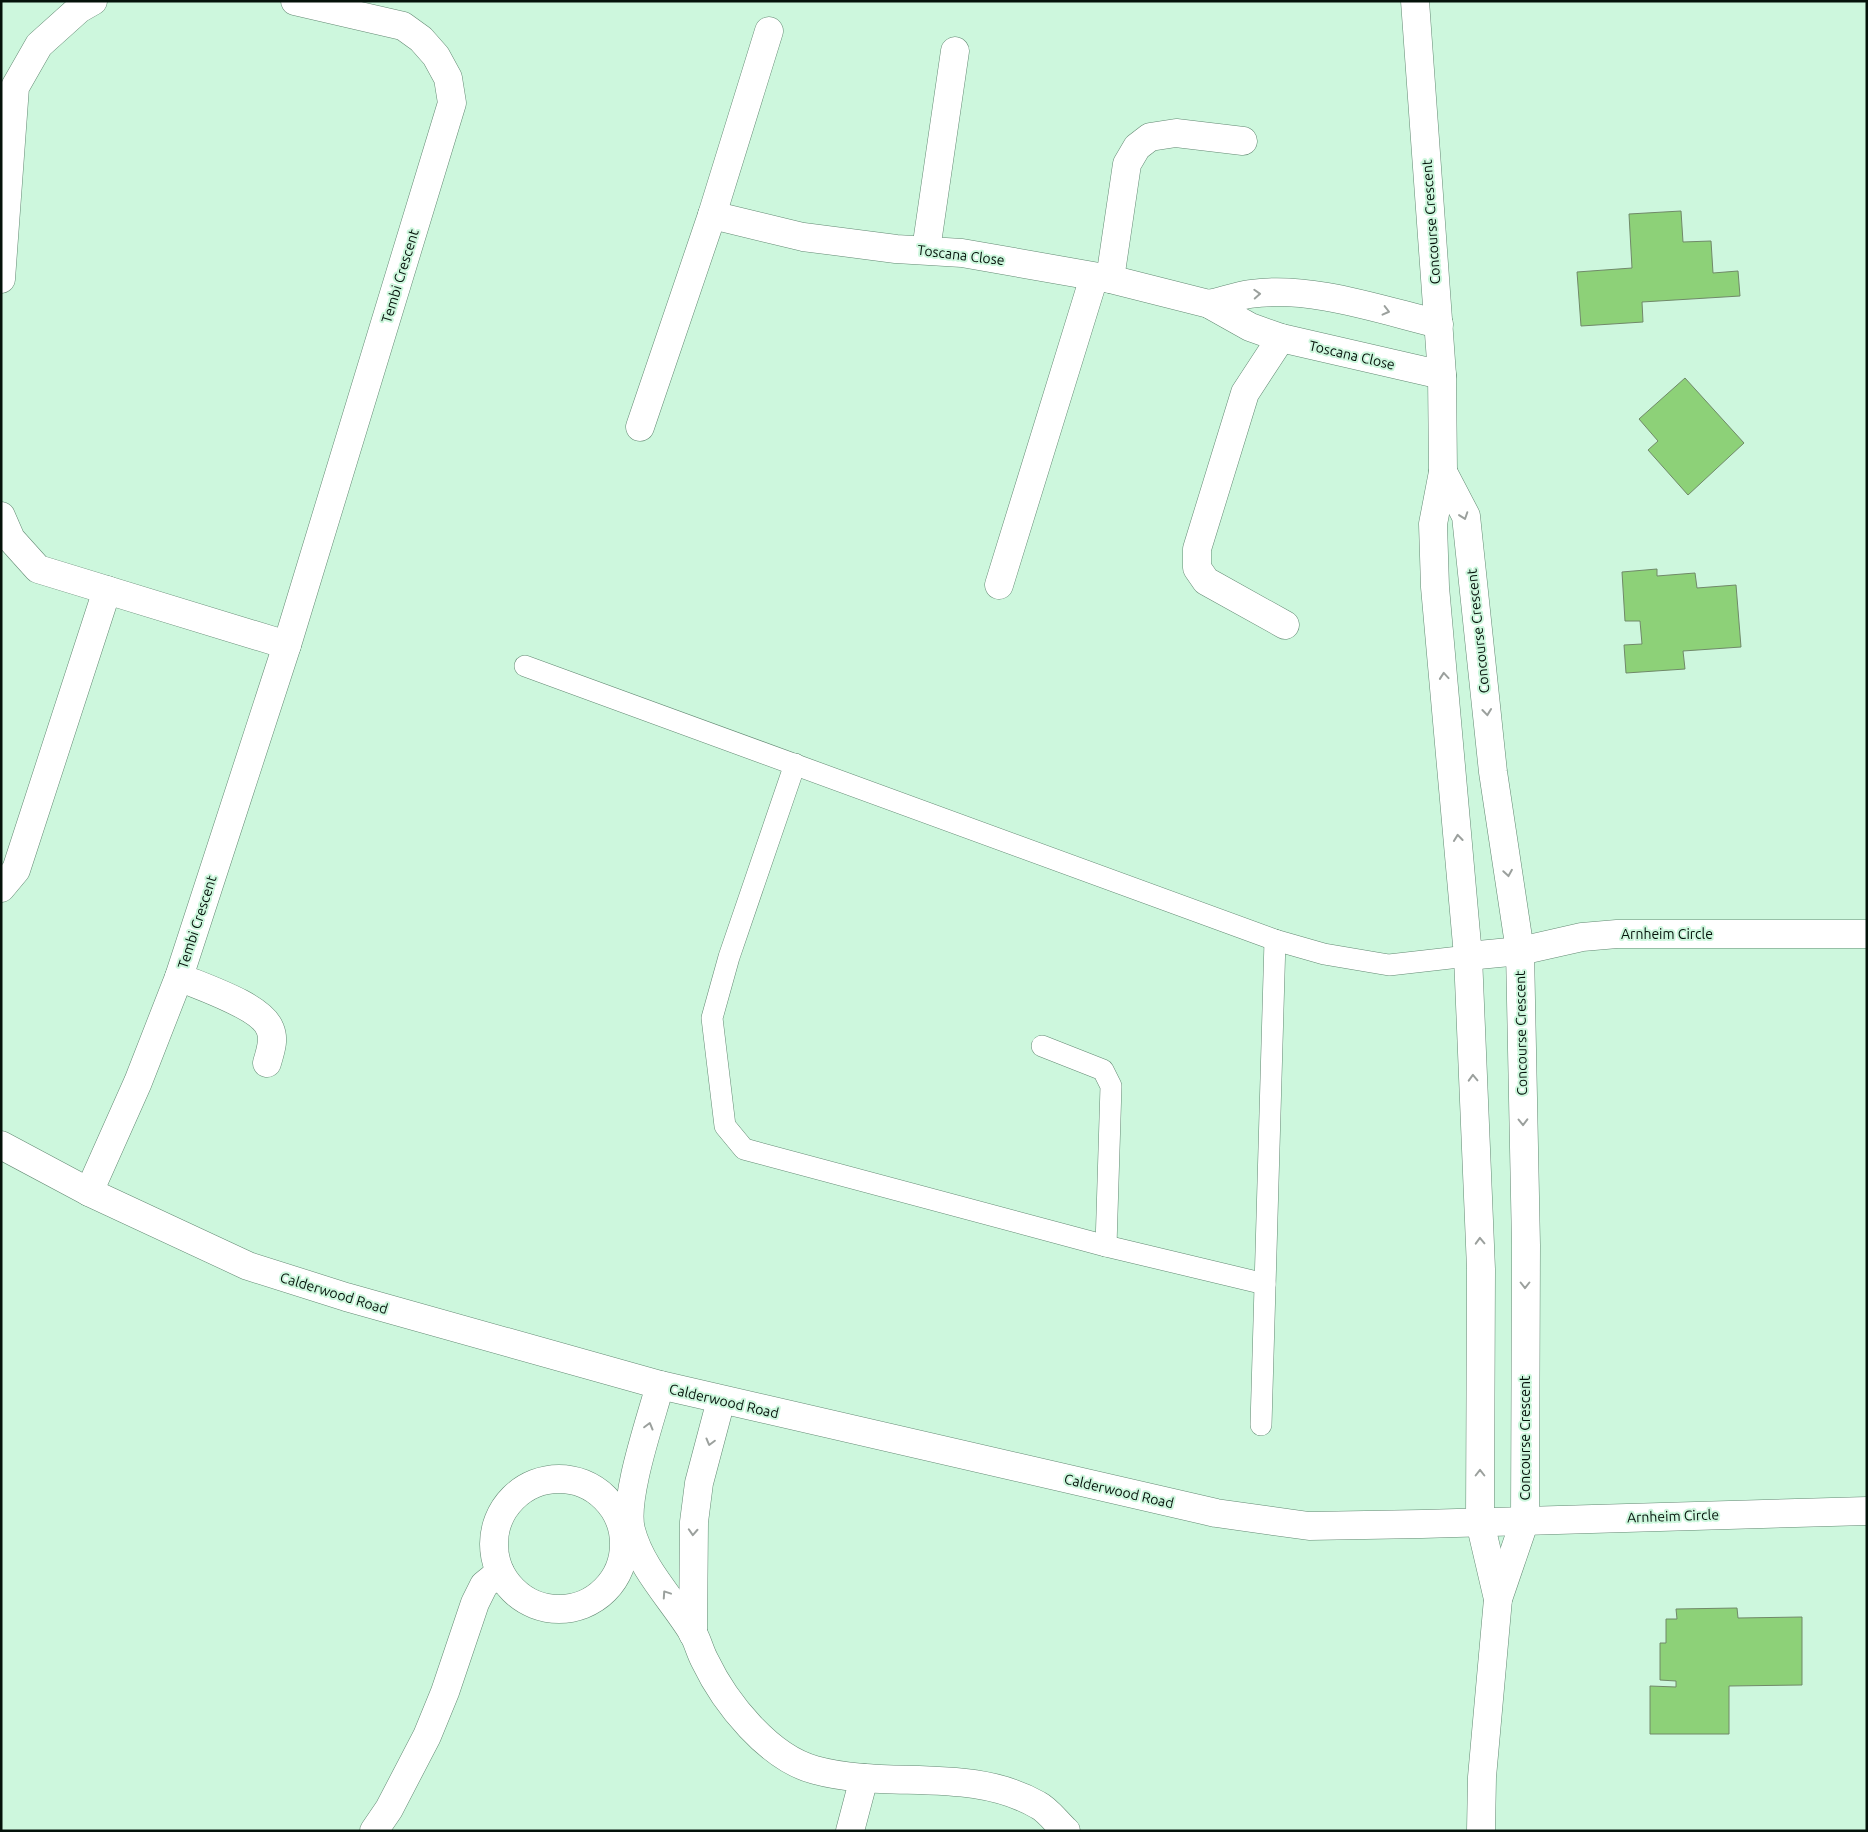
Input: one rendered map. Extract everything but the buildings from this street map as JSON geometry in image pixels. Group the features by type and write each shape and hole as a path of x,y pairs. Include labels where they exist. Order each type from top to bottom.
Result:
{"street":[{"path":"1,279 16,87 39,45 79,9 93,1"},
{"name":"Tembi Crescent","path":"89,1192 138,1082 179,977 287,645 452,103 448,78 436,56 421,39 403,26 295,1"},
{"name":"Concourse Crescent","path":"1415,1 1442,375 1443,472 1433,524 1435,587 1468,956 1481,1269 1480,1522 1498,1599"},
{"path":"640,427 712,215 769,31"},
{"path":"926,250 955,52"},
{"path":"998,585 1102,278 1127,164 1137,147 1150,137 1176,133 1242,141"},
{"name":"Toscana Close","path":"712,215 804,237 887,248 926,250 992,258 1102,278 1209,304 1250,327 1281,338 1442,375"},
{"name":"Toscana Close","path":"1209,304 1252,294 1293,293 1339,300 1439,324"},
{"path":"1281,338 1245,393 1197,549 1197,568 1206,581 1285,625"},
{"name":"Concourse Crescent","path":"1443,472 1466,516 1493,772 1520,951 1526,1244 1525,1520 1498,1599 1482,1777 1481,1831"},
{"path":"1,516 11,539 38,569 287,645"},
{"path":"1,888 16,870 107,590"},
{"name":"Arnheim Circle","path":"1468,956 1520,951 1582,937 1617,934 1867,934"},
{"path":"179,977 249,1008 265,1020 273,1039 267,1063"},
{"name":"Calderwood Road","path":"1,1145 89,1192 248,1266 346,1297 660,1386 1216,1513 1309,1526 1480,1522"},
{"path":"660,1386 633,1488 627,1530 624,1554 617,1575 604,1592 585,1604 563,1609 541,1608 522,1598 500,1572 493,1540 498,1518 512,1498 532,1485 554,1479 578,1482 599,1492 614,1510 627,1530 649,1570 693,1634 705,1662 724,1694 742,1719 768,1743 814,1770 864,1778 953,1781 1002,1790 1040,1805 1066,1831"},
{"path":"693,1634 694,1522 699,1483 721,1400"},
{"name":"Arnheim Circle","path":"1480,1522 1867,1511"},
{"path":"374,1831 388,1809 427,1736 445,1692 475,1603 484,1585 500,1572"},
{"path":"850,1831 864,1778"}],"lane":[{"path":"526,666 1275,940 1324,954 1389,965 1468,956"},
{"path":"795,764 728,957 712,1018 725,1126 744,1149 1106,1246 1265,1284"},
{"path":"1261,1426 1275,940"},
{"path":"1042,1046 1103,1070 1112,1086 1106,1246"}]}
